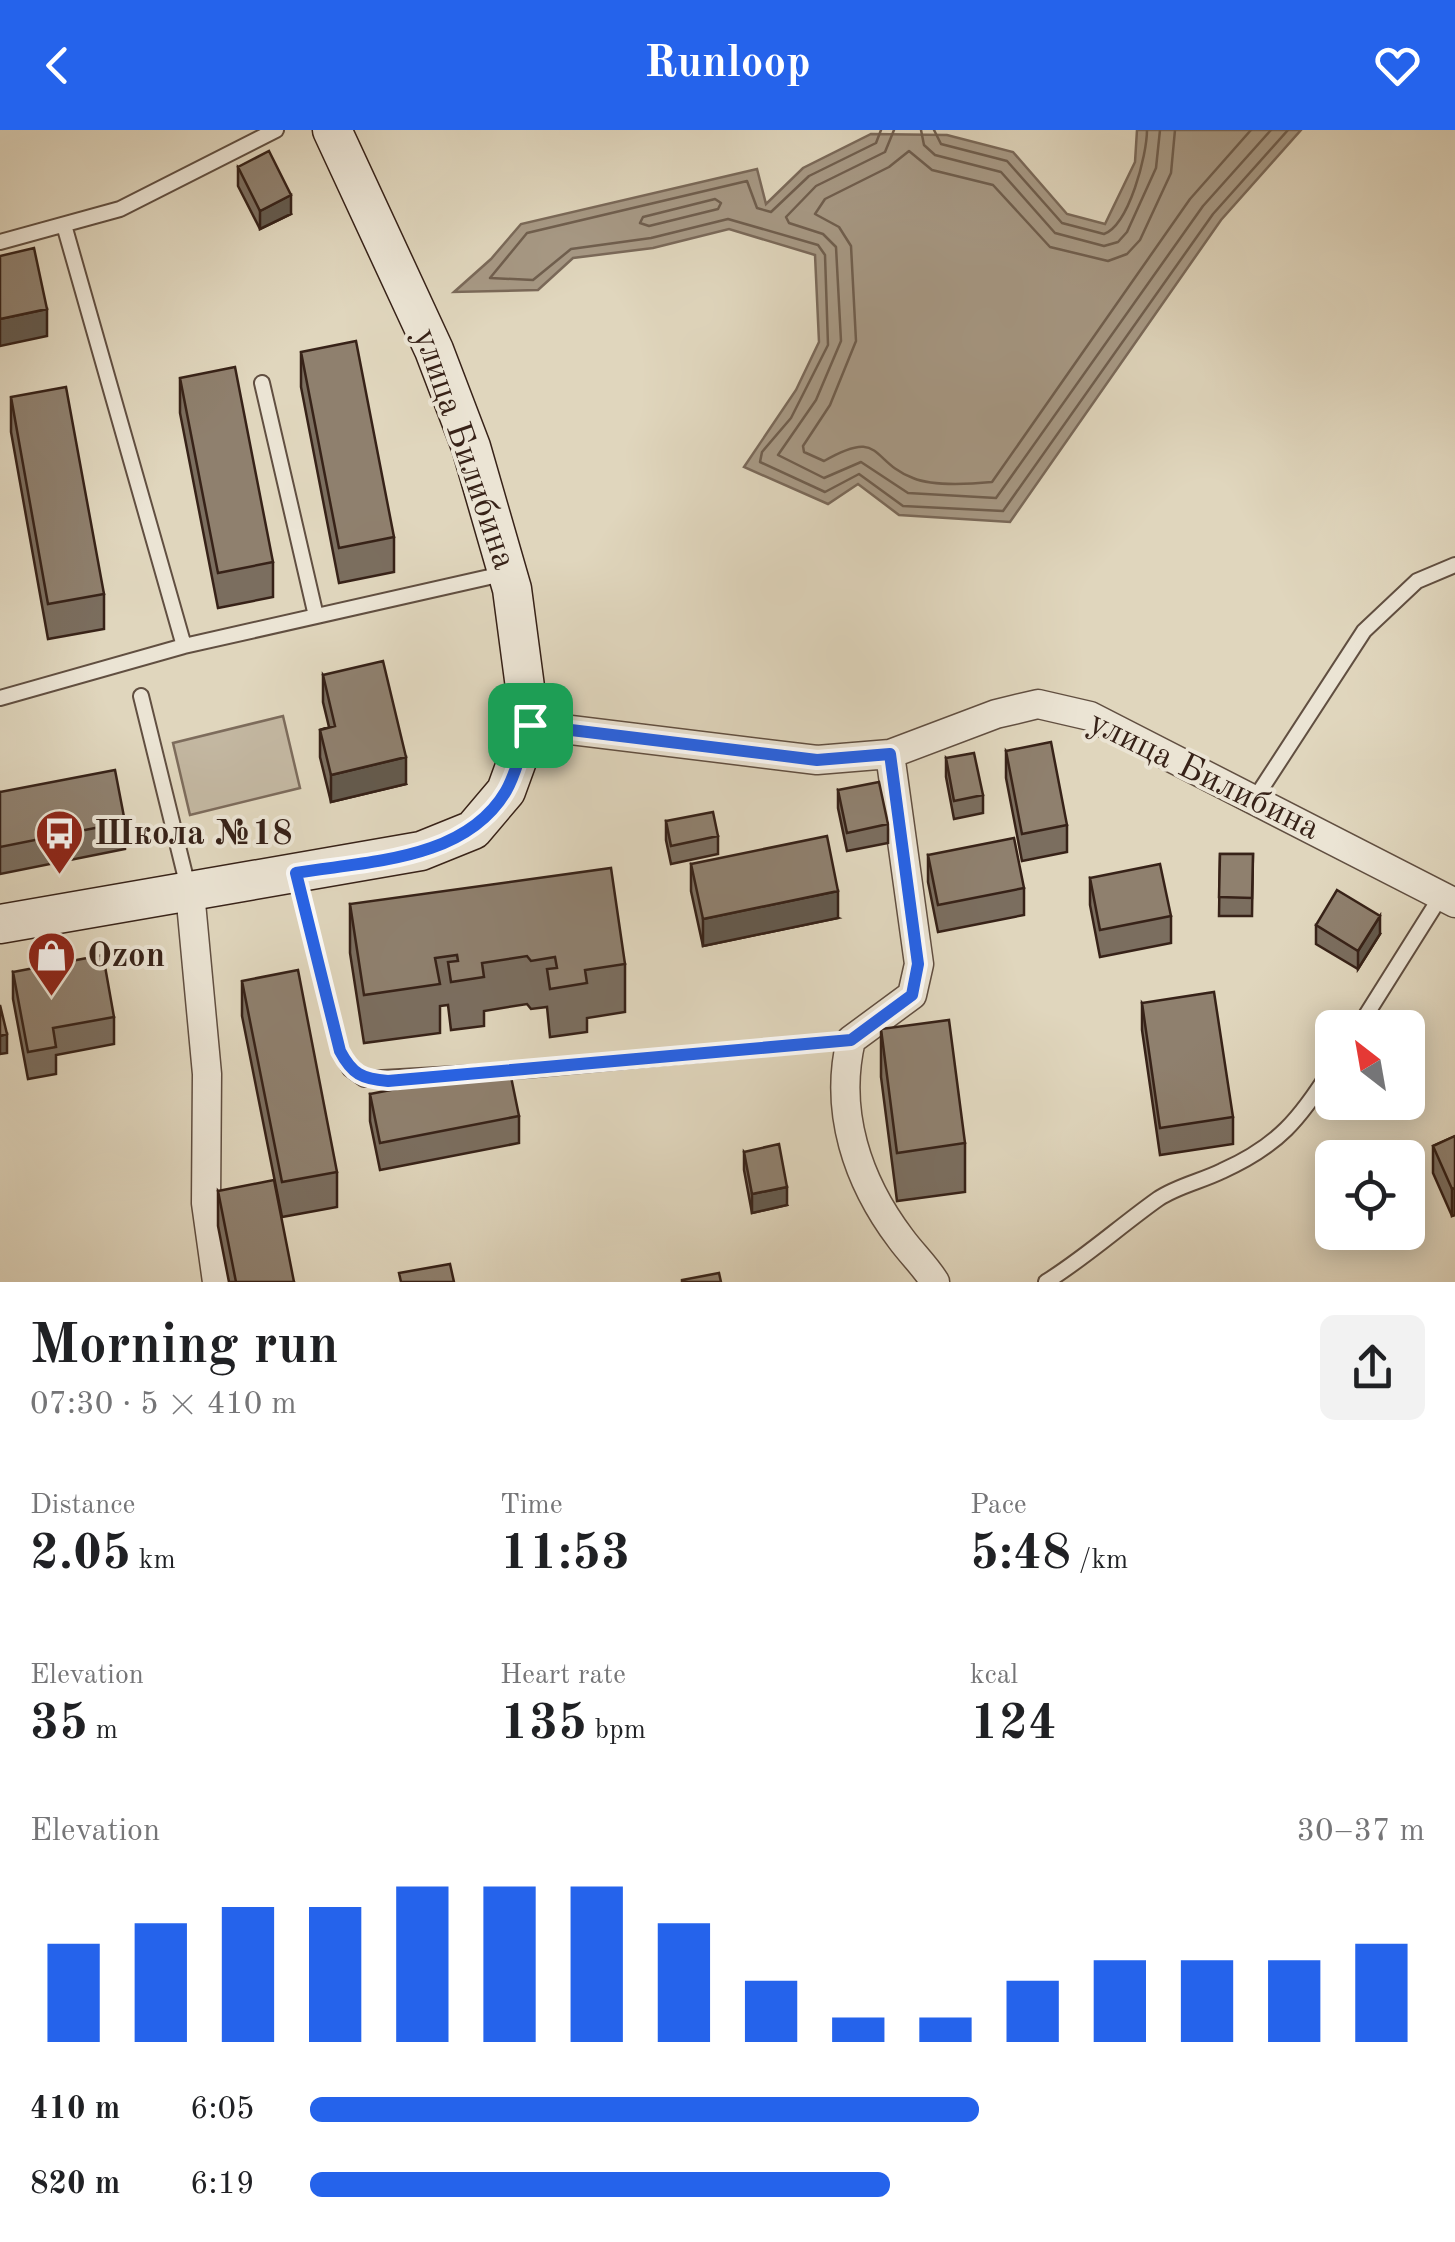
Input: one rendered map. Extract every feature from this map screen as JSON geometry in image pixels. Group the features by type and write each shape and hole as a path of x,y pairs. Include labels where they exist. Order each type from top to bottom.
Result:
{"main road":[{"name":"улица Билибина","path":"0,924 421,851 472,830 506,791 530,725 508,573 472,447 434,350 332,130"}],"street":[{"name":"улица Билибина","path":"530,725 817,760 890,754 996,714 1038,704 1090,716 1448,900"},
{"path":"890,754 918,964 912,995 851,1040 844,1070 851,1146 870,1190 934,1282"},
{"path":"190,892 207,1074 206,1203 217,1282"}],"lane":[{"path":"0,242 120,209 276,130"},
{"path":"64,225 184,646"},
{"path":"262,382 316,616"},
{"path":"1256,798 1364,631 1417,581 1455,565"},
{"path":"0,698 184,646 508,573"},
{"path":"141,696 190,892"},
{"path":"296,873 340,1051 350,1069 364,1079 507,1071 851,1040"},
{"path":"1371,1010 1448,900"},
{"path":"1046,1282 1105,1243 1162,1197 1251,1157 1276,1140 1296,1125 1315,1095"}],"shaded area":[{"path":"283,716 300,788 190,815 173,743"}],"water":[{"path":"1137,130 1301,130 1221,220 1010,522 899,515 858,484 828,504 744,467 796,390 819,342 815,255 729,229 653,248 573,258 538,290 454,292 491,259 521,224 757,169 766,204 803,168 871,134 947,135 1013,152 1067,214 1105,224 1135,162"}],"building":[{"path":"269,151 291,195 260,211 238,167"},
{"path":"34,248 47,309 0,319 0,256"},
{"path":"356,341 394,537 339,548 301,352"},
{"path":"235,367 273,562 218,573 180,378"},
{"path":"66,387 104,594 48,604 11,397"},
{"path":"383,661 406,757 331,775 320,730 335,726 323,675"},
{"path":"1051,742 1067,825 1022,834 1006,751"},
{"path":"974,753 983,795 954,801 946,758"},
{"path":"115,770 125,822 0,847 0,792"},
{"path":"879,782 888,824 847,833 838,790"},
{"path":"713,812 718,836 671,846 666,821"},
{"path":"827,836 838,891 703,919 691,864"},
{"path":"1014,838 1024,888 938,905 928,855"},
{"path":"1220,854 1253,854 1252,898 1219,897"},
{"path":"1160,864 1171,916 1100,930 1090,878"},
{"path":"611,868 625,964 585,970 587,983 550,989 547,969 557,968 555,957 531,961 527,956 482,963 484,977 451,982 448,962 458,961 457,955 435,958 440,984 364,995 350,904"},
{"path":"1337,890 1380,916 1358,951 1316,925"},
{"path":"103,955 114,1017 53,1028 56,1047 28,1052 13,972"},
{"path":"298,970 337,1172 282,1182 242,981"},
{"path":"1214,992 1233,1117 1160,1128 1142,1003"},
{"path":"0,1005 7,1034 0,1036"},
{"path":"949,1020 965,1143 897,1153 881,1029"},
{"path":"509,1067 519,1116 380,1143 370,1094"},
{"path":"1455,1136 1455,1188 1452,1189 1433,1146"},
{"path":"779,1144 787,1187 752,1194 744,1152"},
{"path":"274,1180 294,1282 236,1282 218,1191"},
{"path":"450,1264 454,1282 401,1282 399,1273"},
{"path":"719,1273 721,1282 682,1282 682,1280"}],"place":[{"name":"Школа №18","path":"59,876"},
{"name":"Ozon","path":"52,998"}],"route":[{"path":"530,725 817,760 890,754 918,964 912,995 851,1040 526,1070 388,1081 364,1079 350,1069 340,1051 296,873 421,851 472,830 506,791 530,725"}]}
